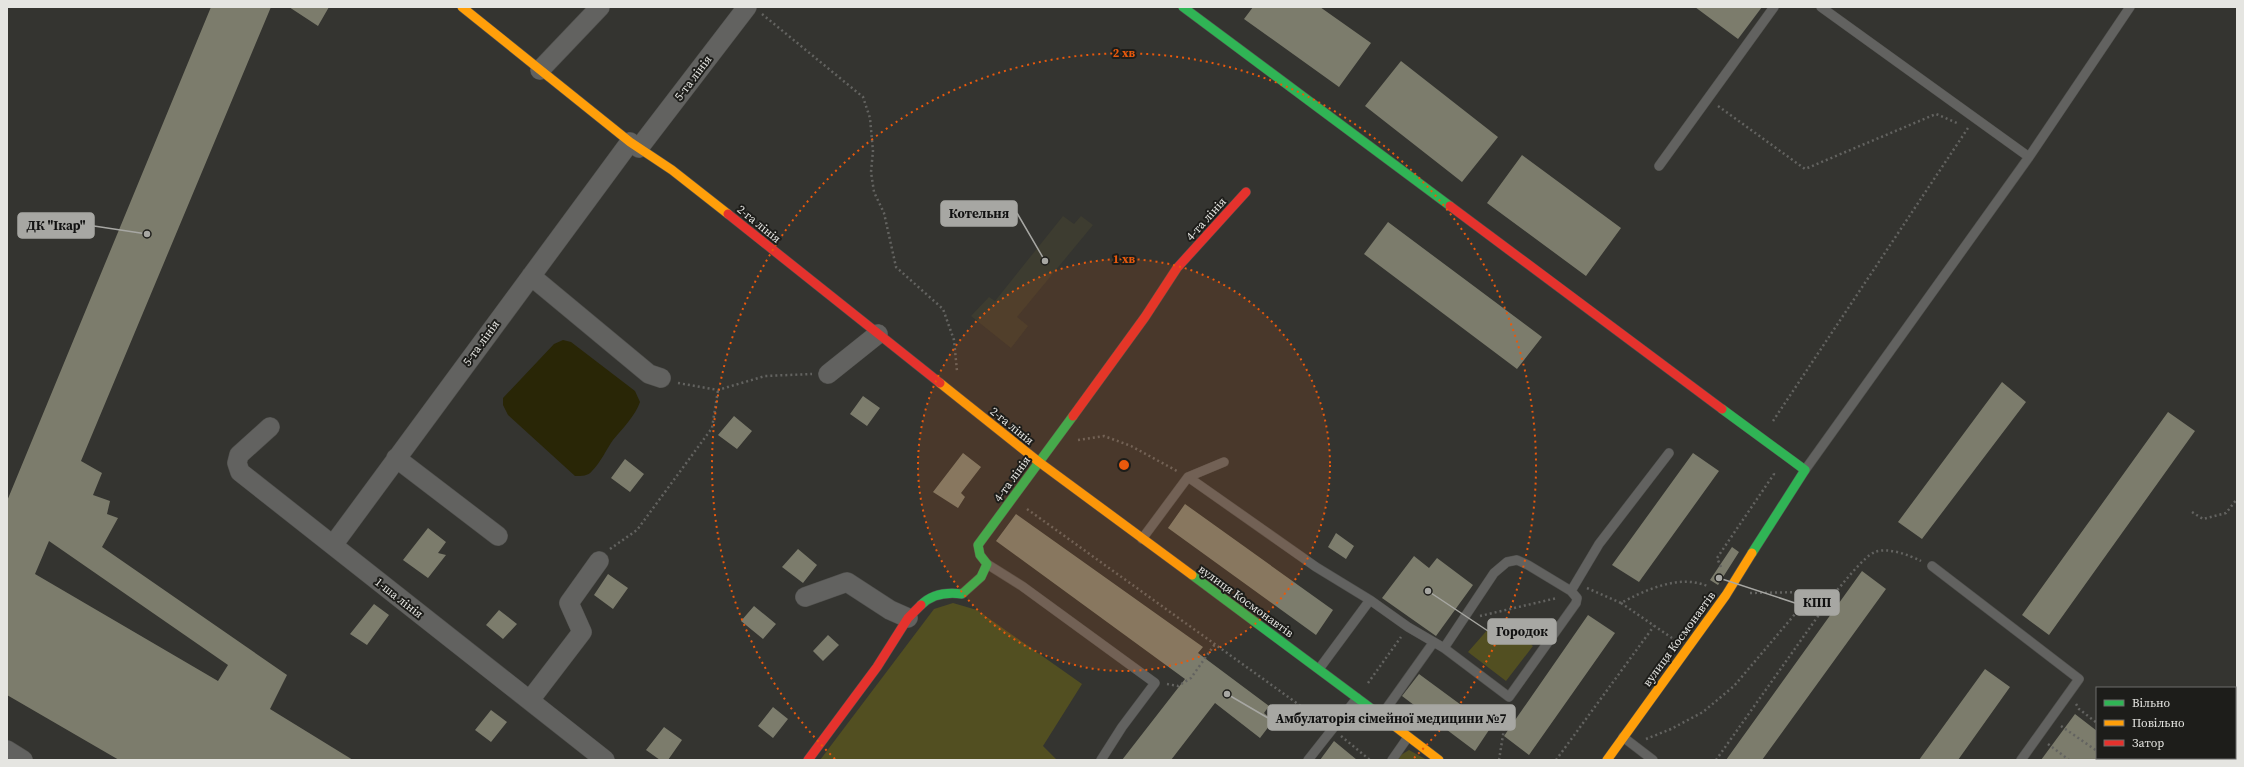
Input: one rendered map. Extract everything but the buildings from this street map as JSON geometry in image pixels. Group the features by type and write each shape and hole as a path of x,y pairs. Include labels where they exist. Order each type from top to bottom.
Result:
{"street":[{"name":"2-га лінія","path":"462,7 634,145 672,170 1039,462"},
{"path":"540,70 600,7"},
{"path":"1183,7 1805,470"},
{"name":"5-та лінія","path":"333,545 531,276 634,145 752,8"},
{"name":"4-та лінія","path":"987,564 980,555 978,545 1145,317 1177,268 1246,192"},
{"path":"531,276 649,374 661,378"},
{"path":"828,374 878,334"},
{"name":"1-ша лінія","path":"270,427 239,456 237,463 240,472 605,760"},
{"path":"396,458 498,536"},
{"name":"вулиця Космонавтів","path":"1039,462 1319,669 1438,760"},
{"name":"вулиця Космонавтів","path":"1607,760 1626,740 1687,648 1726,595 1805,470"},
{"path":"530,700 582,632 568,603 599,561"},
{"path":"808,760 877,666 908,618 926,600 947,592 962,594 974,585 986,568 987,564"},
{"path":"805,597 847,582 890,610 908,618"},
{"path":"7,750 23,760"}],"lane":[{"path":"1659,166 1774,7"},
{"path":"1821,7 1974,119 2029,157"},
{"path":"1805,470 2029,157 2130,7"},
{"path":"1188,477 1316,566 1370,600 1408,627 1433,643 1444,648 1509,697 1576,603 1573,592 1599,544 1669,453"},
{"path":"1142,539 1188,477 1224,462"},
{"path":"1444,648 1494,573 1507,562 1517,560 1528,565 1573,592"},
{"path":"987,564 1022,586 1155,683 1122,727 1101,760"},
{"path":"1932,566 2079,679 2021,760"},
{"path":"1319,669 1370,600"},
{"path":"1381,716 1433,643"},
{"path":"1308,760 1357,698"},
{"path":"1392,760 1408,737"},
{"path":"1626,740 1653,760"}],"path":[{"path":"752,8 863,96 870,118 873,151 872,172 874,192 884,213 896,267 943,309 954,340 957,372"},
{"path":"1708,99 1805,169 1936,114 1968,128"},
{"path":"1762,438 1974,119"},
{"path":"661,378 686,386 718,390 764,376 828,374"},
{"path":"599,561 608,550 637,530 712,428 718,390"},
{"path":"1052,445 1104,436 1131,446 1188,477"},
{"path":"1724,568 1718,564 1717,558 1774,474 1772,466"},
{"path":"1012,498 1333,729 1370,760"},
{"path":"2192,512 2203,519 2226,513 2237,499"},
{"path":"1716,760 1833,595 1861,563 1875,552 1887,551 1912,557 1932,566"},
{"path":"1621,604 1654,587 1681,582 1704,584 1726,595 1798,592 1833,595"},
{"path":"1462,621 1588,588 1621,604 1687,648"},
{"path":"1626,740 1649,738 1703,712 1734,686 1801,607 1821,594"},
{"path":"1556,760 1654,626"},
{"path":"1357,698 1408,627"},
{"path":"1155,683 1178,686 1190,678 1215,644"},
{"path":"2070,692 2079,709 2096,722"},
{"path":"1499,760 1509,697"},
{"path":"2051,718 2096,750"},
{"path":"2038,736 2069,760"}],"shaded area":[{"path":"1063,216 1074,224 1081,216 1093,225 1017,317 1028,326 1011,348 971,316 989,297 995,301"},
{"path":"563,340 571,342 635,391 640,402 632,417 613,440 601,460 589,474 582,476 575,476 508,415 503,405 503,398 554,344"},
{"path":"953,603 977,610 1082,684 1043,746 1057,760 820,760 934,609"},
{"path":"1497,619 1533,646 1506,681 1468,652"},
{"path":"1409,750 1427,760 1397,760 1401,755"}],"traffic: fast":[{"path":"1183,7 1450,206"},
{"path":"1722,409 1805,470 1752,553"},
{"path":"921,605 925,601 935,596 951,593 962,594 981,577 987,564 980,555 978,545 1073,416"},
{"path":"1192,575 1376,712"}],"traffic: slow":[{"path":"462,7 630,142 672,170 728,214"},
{"path":"940,383 1039,462 1192,575"},
{"path":"1607,760 1726,595 1752,553"},
{"path":"1376,712 1439,760"}],"traffic: jam":[{"path":"1073,416 1145,317 1177,268 1246,192"},
{"path":"1450,206 1722,409"},
{"path":"728,214 940,383"},
{"path":"808,760 877,667 908,618 921,605"}],"place":[{"name":"ДК \"Ікар\"","path":"147,234"},
{"name":"Котельня","path":"1045,261"},
{"name":"КПП","path":"1719,578"},
{"name":"Городок","path":"1428,591"},
{"name":"Амбулаторія сімейної медицини №7","path":"1227,694"}]}
